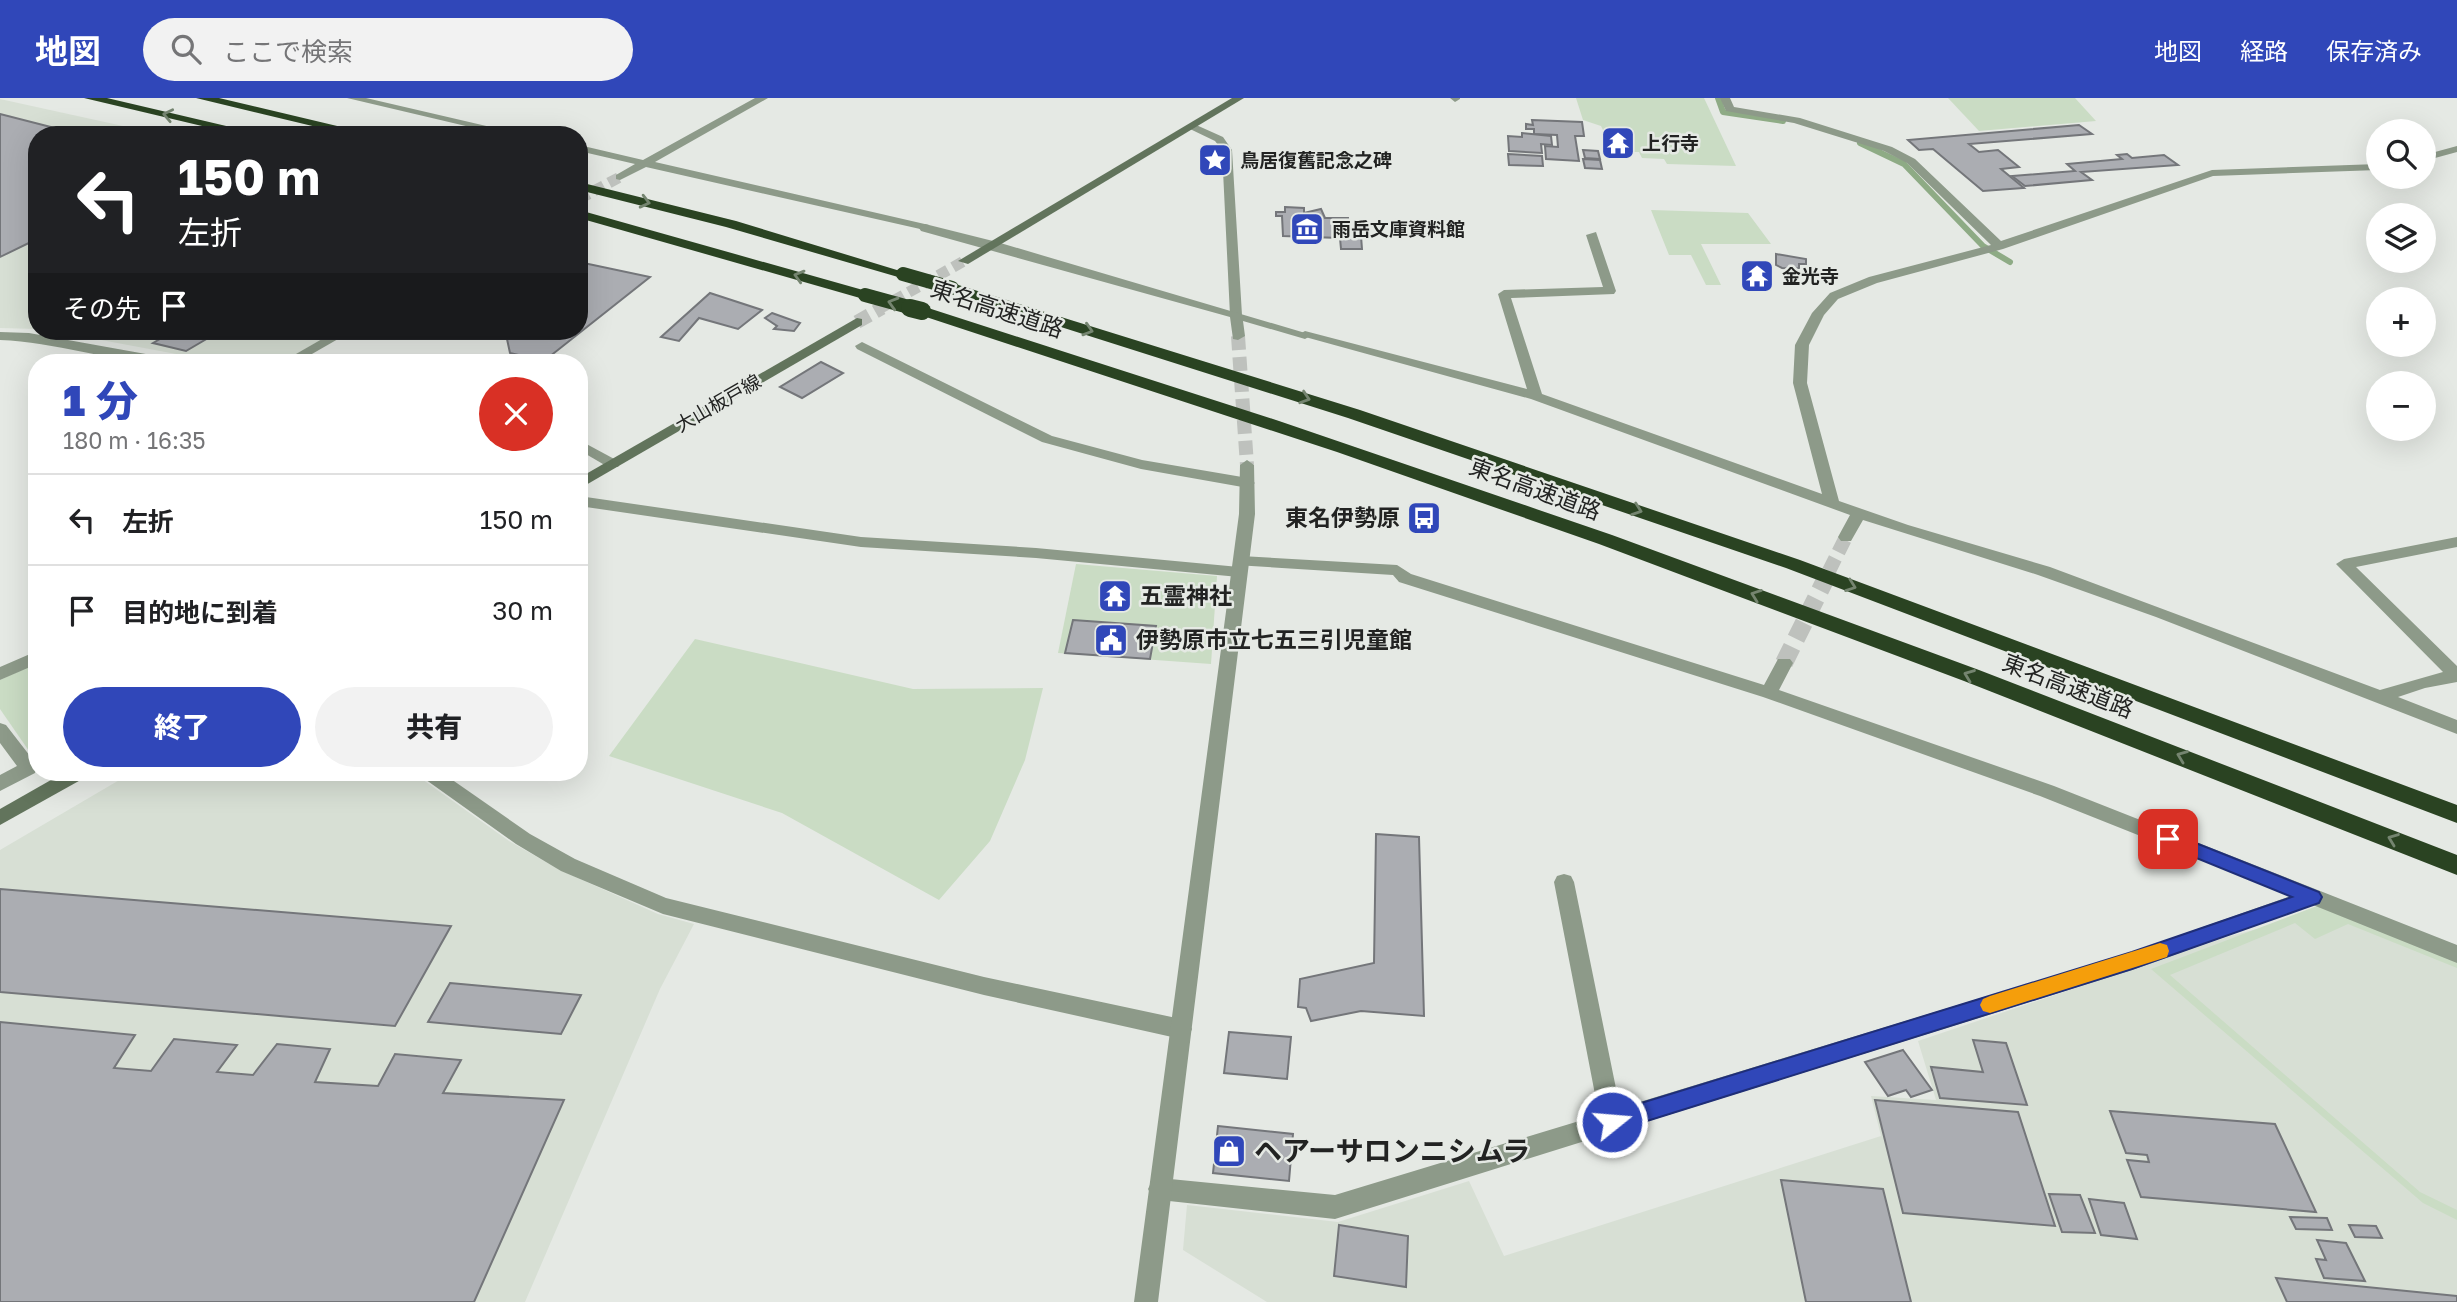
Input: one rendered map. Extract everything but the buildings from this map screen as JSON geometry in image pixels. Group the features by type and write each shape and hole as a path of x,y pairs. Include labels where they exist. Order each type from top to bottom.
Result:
{"highway":[{"path":"90,98 218,126"},
{"path":"202,98 328,126"},
{"name":"東名高速道路","path":"588,188 731,224 952,288 1354,414 1780,560 2457,814"},
{"name":"東名高速道路","path":"588,217 922,311 1320,440 1749,592 2457,864"}],"main road":[{"path":"964,261 1239,98"},
{"name":"大山板戸線","path":"588,479 857,323"},
{"path":"0,818 64,781"}],"street":[{"path":"352,98 479,126"},
{"path":"620,177 763,98"},
{"path":"1725,98 1730,109 1796,120 1839,132 1911,160 1991,249"},
{"path":"1194,127 1219,139 1227,150 1238,336"},
{"path":"2436,155 2457,149"},
{"path":"588,150 993,245 1306,335 1536,396 1903,529 2045,571 2149,608 2457,727"},
{"path":"1832,502 1800,383 1802,345 1818,313 1834,296 1852,287 1991,249 2212,173 2366,167"},
{"path":"1536,396 1504,294 1610,291 1592,235"},
{"path":"0,336 28,337"},
{"path":"46,340 124,354"},
{"path":"303,354 329,340"},
{"path":"862,346 1047,439 1140,464 1248,474 1240,566 1146,1302"},
{"path":"588,449 613,464"},
{"path":"588,507 861,542 1240,566 1397,570 1405,578 1769,693 2047,791 2457,954"},
{"path":"1846,537 1859,512"},
{"path":"2457,542 2344,564 2457,676"},
{"path":"0,674 28,661"},
{"path":"1769,693 1784,663"},
{"path":"2379,697 2423,682 2457,676"},
{"path":"0,730 28,767"},
{"path":"0,784 28,769"},
{"path":"441,781 523,839 568,865 663,906 984,986 1181,1029"},
{"path":"1563,882 1612,1122"},
{"path":"1160,1189 1335,1207 2119,965 2313,897"}],"shaded area":[{"path":"0,99 123,126 28,126 28,329 0,328"},
{"path":"101,340 321,340 296,354 176,354"},
{"path":"118,781 425,781 509,841 560,870 658,914 694,924 660,989 525,1302 0,1302 0,850"},
{"path":"2300,918 2352,924 2457,967 2457,1302 1267,1302 1183,1250 1187,1205 1338,1222 1469,1181 1504,1256 1881,1136 1871,1096 1936,1100 1918,1041 2230,936"}],"green space":[{"path":"1576,98 1704,98 1736,166 1667,164 1664,159 1642,158 1639,152 1628,152 1623,142 1609,142 1601,126 1583,120"},
{"path":"1948,98 2075,98 2096,121 1979,131"},
{"path":"1651,210 1748,213 1771,244 1701,244 1721,285 1706,285 1691,255 1669,255"},
{"path":"1076,564 1217,576 1211,664 1058,653"},
{"path":"695,639 913,689 1043,688 1025,760 990,841 939,900 782,813 609,756"},
{"path":"28,667 28,750 0,709 0,680"},
{"path":"2317,906 2457,961 2457,968 2348,924 2315,939 2295,923 2170,975 2420,1192 2457,1210 2457,1220 2423,1203 2151,969"}],"waterway":[{"path":"1718,98 1723,112 1783,121"},
{"path":"1860,143 1904,164 1983,246 2010,262"}],"tunnel":[{"path":"588,194 620,177"},
{"path":"879,309 964,261"},
{"path":"857,322 882,308"},
{"path":"1238,336 1247,465"},
{"path":"1829,571 1846,537"},
{"path":"1784,663 1830,570"}],"slow traffic":[{"path":"1990,1005 2160,951"}],"place":[{"name":"上行寺","path":"1618,143"},
{"name":"鳥居復舊記念之碑","path":"1215,160"},
{"name":"雨岳文庫資料館","path":"1307,229"},
{"name":"金光寺","path":"1757,276"},
{"name":"東名伊勢原","path":"1424,518"},
{"name":"五霊神社","path":"1115,596"},
{"name":"伊勢原市立七五三引児童館","path":"1111,640"},
{"name":"ヘアーサロンニシムラ","path":"1229,1151"}],"route":[{"path":"1612,1122 2132,961 2313,897 2168,839"}]}
